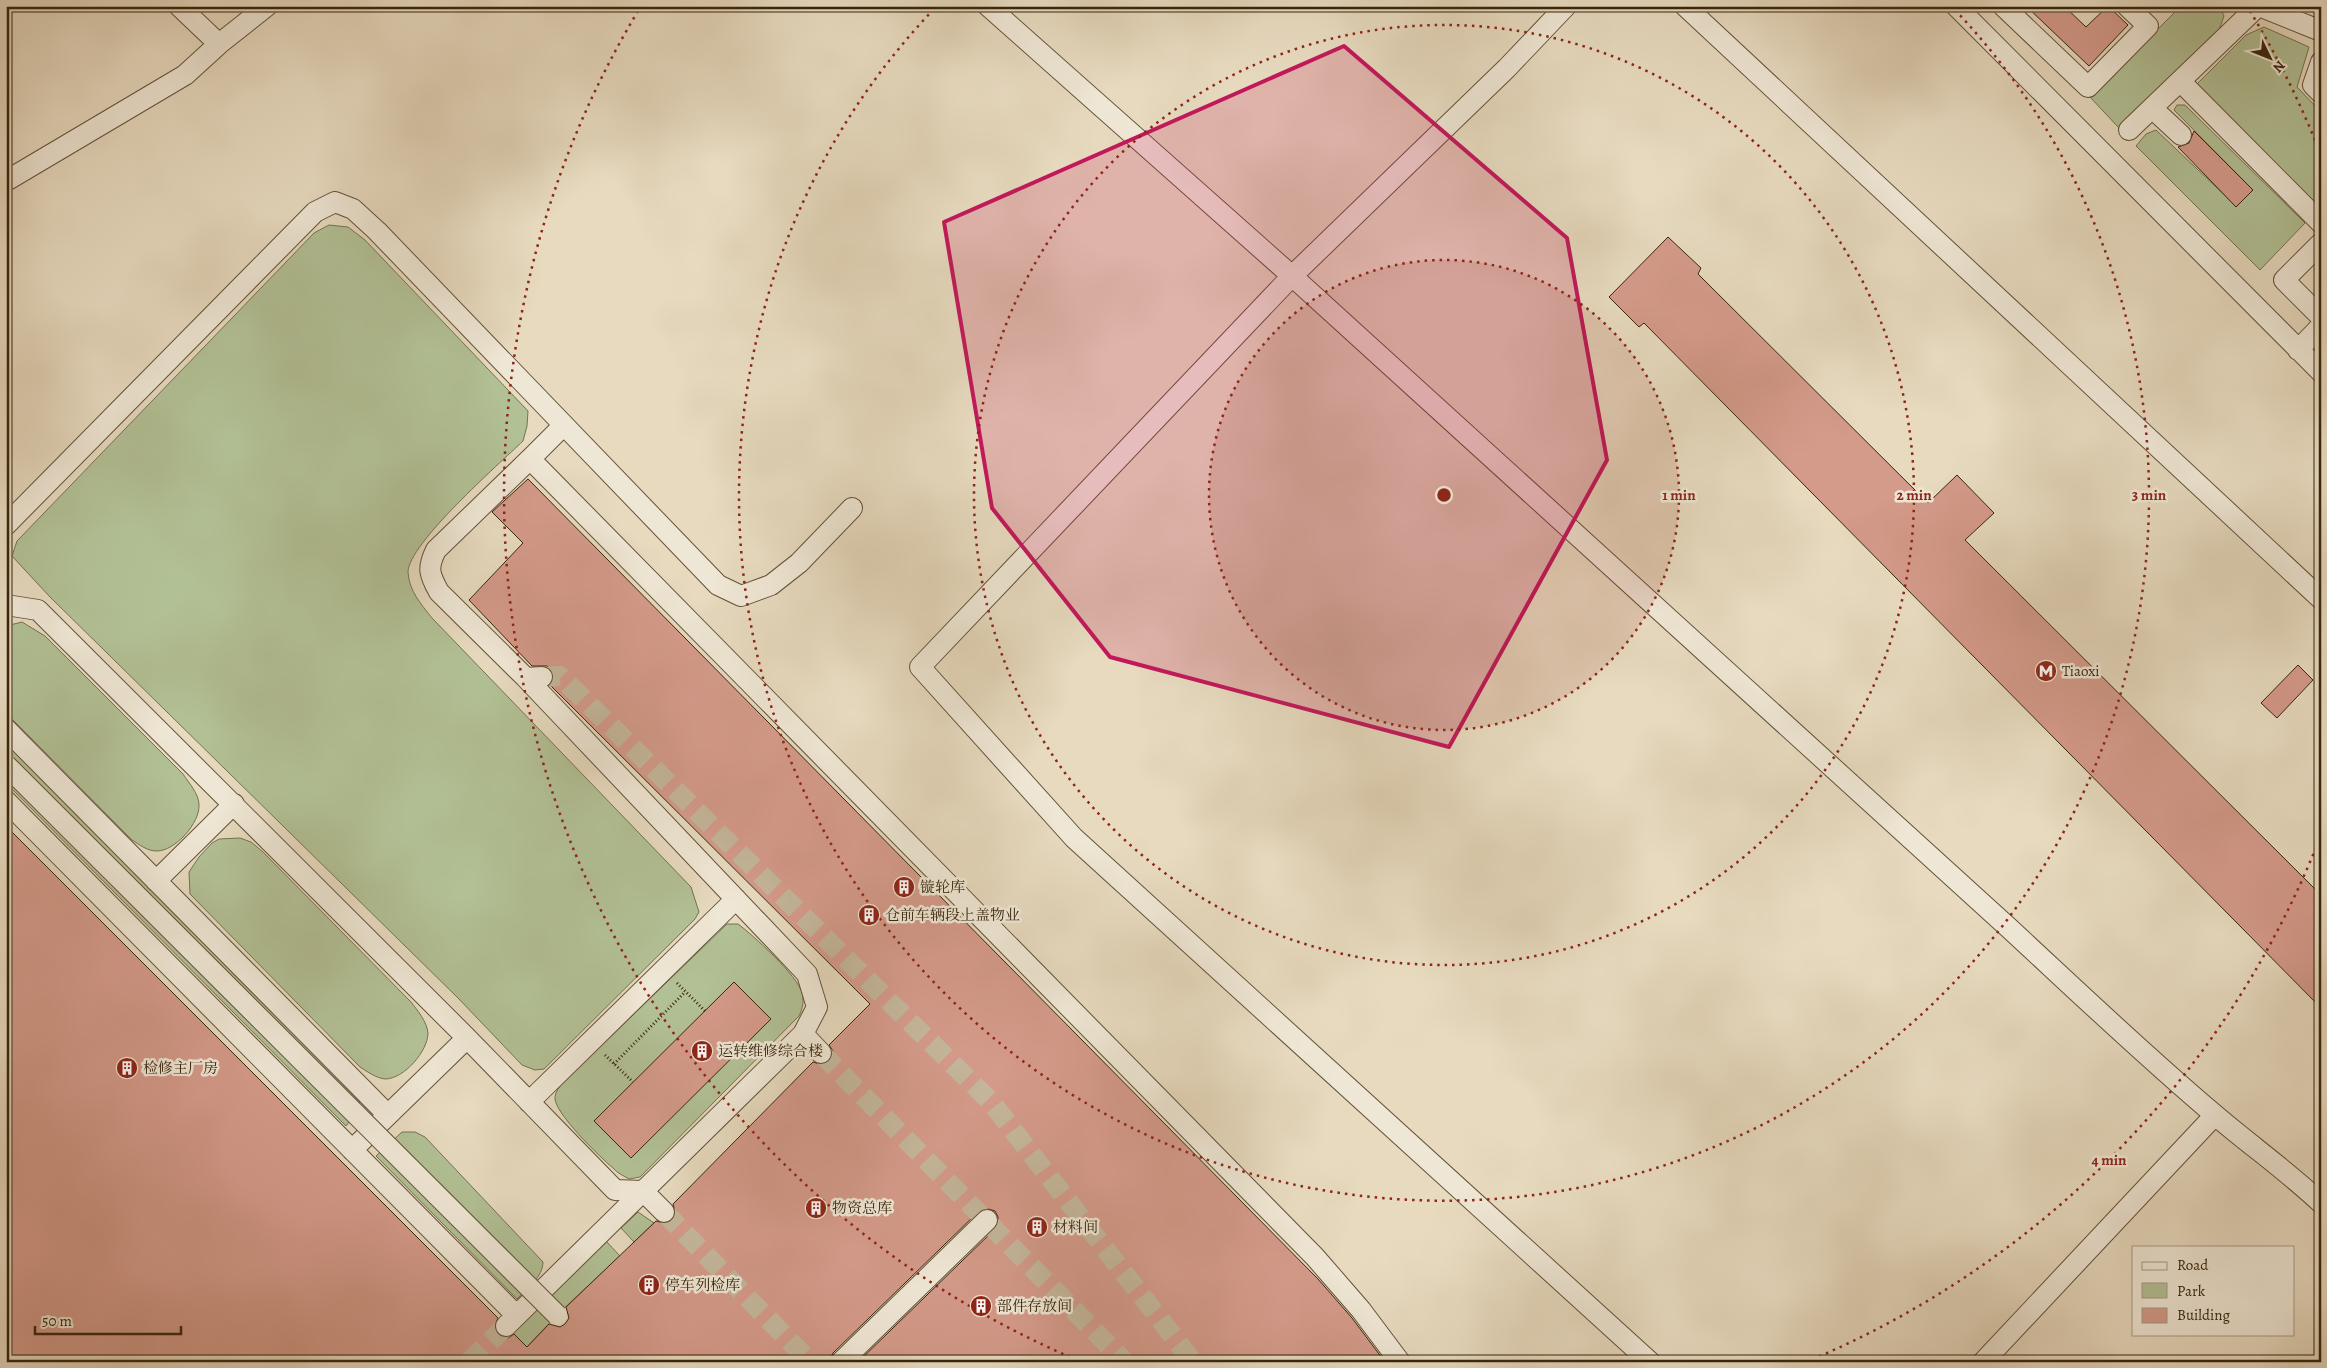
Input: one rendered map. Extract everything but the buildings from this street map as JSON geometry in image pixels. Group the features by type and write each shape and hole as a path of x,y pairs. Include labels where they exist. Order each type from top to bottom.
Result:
{"street":[{"path":"178,6 219,44"},
{"path":"6,181 185,75 219,44 267,6"},
{"path":"988,6 1292,276 2002,921 2100,1013 2215,1115 2289,1173 2321,1203"},
{"path":"1566,6 1507,68 1292,276 920,667 1074,838 1650,1362"},
{"path":"1685,6 2321,599"},
{"path":"1956,6 2321,372"},
{"path":"2003,6 2088,87 2148,26 2127,6"},
{"path":"2129,130 2258,6 2321,30"},
{"path":"2321,62 2313,85 2321,93"},
{"path":"2180,81 2321,223"},
{"path":"2152,108 2181,135"},
{"path":"6,525 315,212 335,202 353,209 377,231 718,585 741,596 771,585 799,563 852,508"},
{"path":"2321,243 2284,280 2321,318"},
{"path":"2298,350 2321,326"},
{"path":"6,801 352,1150 511,1320 803,1034 817,1007 807,974 736,899 534,677 439,592 431,578 429,563 436,550 564,425"},
{"path":"530,459 1315,1257 1362,1310 1400,1362"},
{"path":"6,605 38,610 467,1038 615,1190 643,1191 664,1212"},
{"path":"6,729 388,1115"},
{"path":"6,765 557,1315"},
{"path":"156,880 234,804"},
{"path":"529,1102 736,899"},
{"path":"803,1034 821,1053"},
{"path":"352,1150 467,1038"},
{"path":"1983,1362 2215,1115"},
{"path":"841,1362 987,1220"}],"path":[{"path":"663,970 705,1011"},
{"path":"614,1064 685,992"},
{"path":"591,1042 633,1082"}],"highlighted area":[{"path":"1344,46 1567,238 1607,460 1449,747 1110,657 992,508 944,222"}],"green space":[{"path":"2169,6 2215,6 2220,8 2224,16 2219,30 2119,128 2090,97 2174,13"},
{"path":"2264,27 2309,47 2297,87 2321,112 2321,205 2319,206 2197,84 2246,35"},
{"path":"2177,105 2185,105 2305,223 2260,270 2136,146 2146,134 2156,130 2236,206 2253,190 2174,110"},
{"path":"329,225 348,227 365,240 528,411 523,441 438,524 412,559 408,572 413,591 432,618 691,887 699,912 695,919 544,1069 535,1070 522,1065 459,999 50,597 12,556 17,541 314,233"},
{"path":"22,622 45,636 183,774 191,785 199,801 198,812 185,835 171,846 164,850 153,851 132,840 6,713 6,626"},
{"path":"6,742 359,1100 360,1108 346,1126 6,783"},
{"path":"240,838 251,842 263,852 411,1002 419,1013 427,1029 427,1040 414,1063 400,1074 385,1079 360,1067 190,894 189,872 199,857 212,843 219,839"},
{"path":"727,924 738,924 745,929 774,956 792,977 802,993 803,1002 799,1016 640,1177 629,1179 607,1163 569,1123 556,1104 556,1093 567,1079"},
{"path":"402,1132 415,1132 425,1137 543,1262 540,1273 517,1299 376,1156"},
{"path":"638,1212 654,1223 634,1242 621,1228"},
{"path":"606,1241 620,1256 557,1315 527,1347 512,1333"}],"tunnel":[{"path":"542,677 560,676 991,1102 1193,1362"},
{"path":"821,1053 1125,1362"},
{"path":"664,1212 810,1362"},
{"path":"469,1362 506,1326"}],"place":[{"name":"Tiaoxi","path":"2046,671"},
{"name":"镟轮库","path":"904,887"},
{"name":"仓前车辆段上盖物业","path":"869,915"},
{"name":"运转维修综合楼","path":"702,1051"},
{"name":"检修主厂房","path":"127,1068"},
{"name":"物资总库","path":"816,1208"},
{"name":"材料间","path":"1037,1227"},
{"name":"停车列检库","path":"649,1285"},
{"name":"部件存放间","path":"981,1306"}]}
